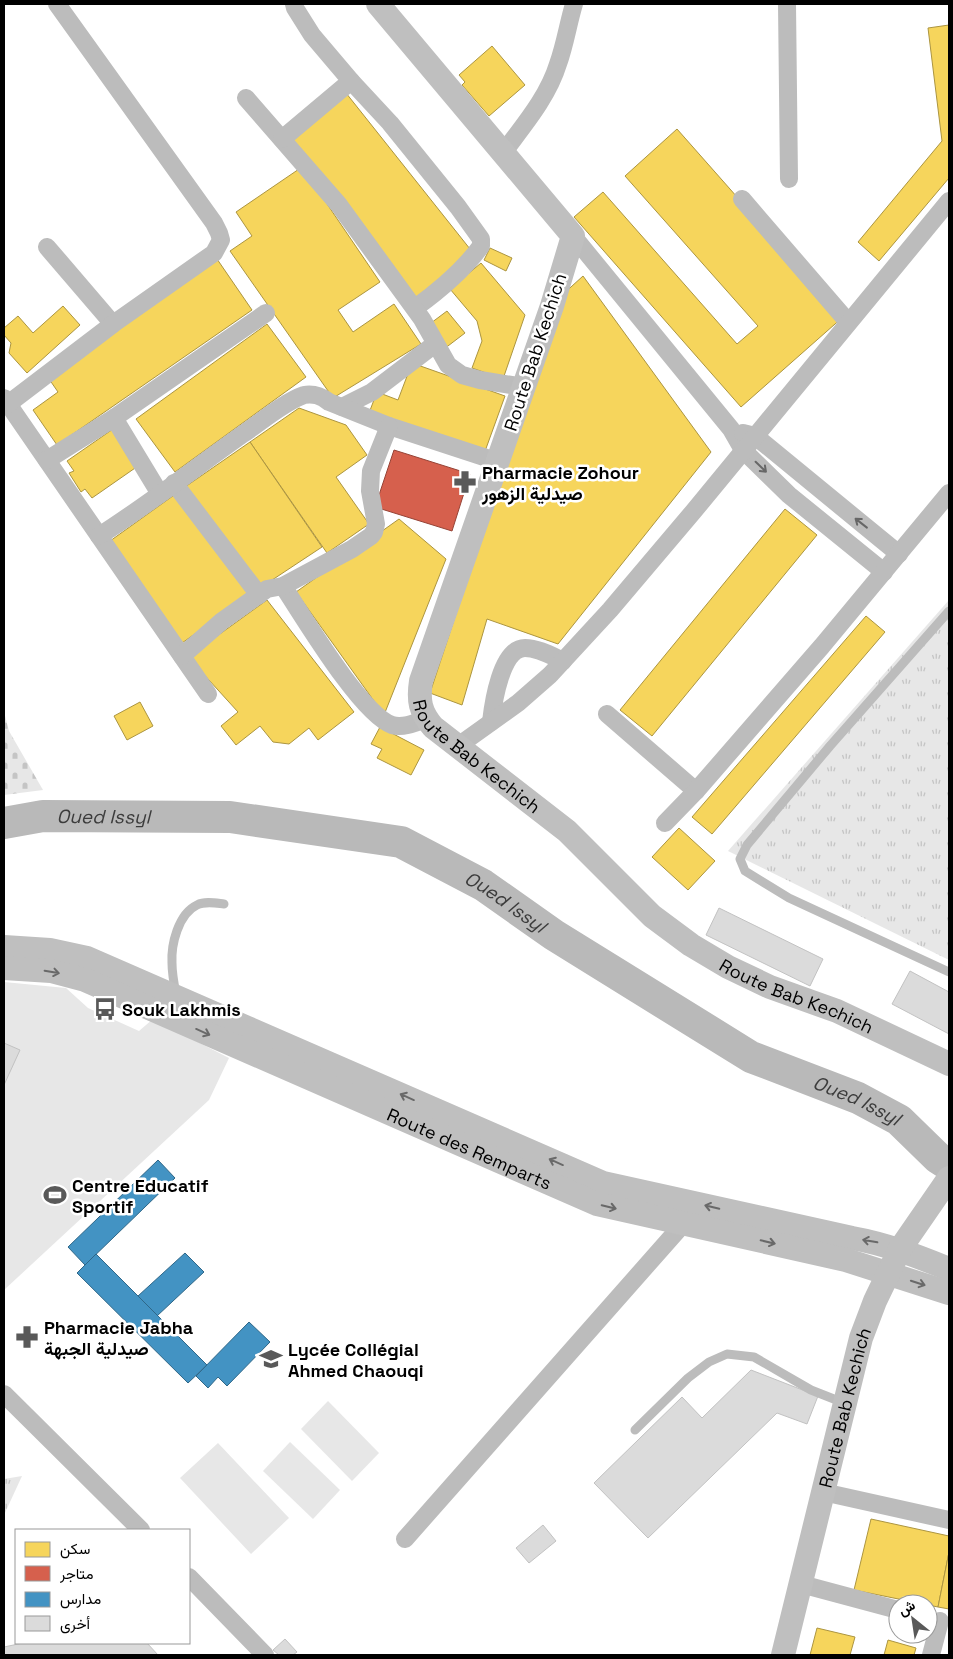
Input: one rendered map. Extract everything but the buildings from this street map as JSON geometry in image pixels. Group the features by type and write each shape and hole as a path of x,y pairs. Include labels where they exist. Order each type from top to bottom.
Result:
{"main road":[{"path":"378,4 572,236"},
{"name":"Route Bab Kechich","path":"572,236 552,306 421,681 420,708 433,727 567,831 652,916 691,945 728,967 770,987 836,1011 949,1064"},
{"name":"Route des Remparts","path":"4,948 50,950 87,958 175,1008 589,1201 608,1207 846,1260 949,1293"},
{"name":"Route des Remparts","path":"4,968 37,969 76,977 175,1008 603,1183 842,1236 877,1242 900,1249 949,1269"},
{"name":"Route Bab Kechich","path":"782,1655 861,1338 900,1249 949,1178"}],"street":[{"path":"57,4 214,223 221,240 214,253 6,401 208,694"},
{"path":"294,4 294,8 312,35 390,124 458,207 481,239 481,246 466,266 415,308"},
{"path":"503,153 545,95 558,65 574,4"},
{"path":"787,4 789,179"},
{"path":"282,139 351,81"},
{"path":"246,98 340,204 415,308 448,365 462,375 524,388"},
{"path":"742,199 848,322"},
{"path":"458,746 518,703 550,676 610,610 949,201"},
{"path":"572,236 731,429 743,450 789,494 884,572"},
{"path":"47,247 113,324"},
{"path":"47,460 114,418 266,313"},
{"path":"342,407 372,392 435,344"},
{"path":"99,536 294,399 306,395 314,394 389,426 499,462"},
{"path":"114,418 160,494"},
{"path":"182,656 222,621 267,589 283,586 352,549 365,541 374,532 376,524 370,481 373,464 389,426"},
{"path":"731,429 755,436 899,554"},
{"path":"174,483 259,595"},
{"path":"665,824 696,791 884,572 949,493"},
{"path":"283,586 357,693 372,711 382,720 394,725 410,725 426,719"},
{"path":"491,722 496,690 510,656 515,651 526,648 562,661"},
{"path":"607,714 696,791"},
{"path":"405,1539 684,1224"},
{"path":"4,1394 140,1529"},
{"path":"823,1492 949,1520"},
{"path":"190,1579 225,1612 264,1655"},
{"path":"801,1584 888,1607"},
{"path":"931,1655 939,1621"}],"lane":[{"path":"949,611 824,753 747,845 740,859 745,871 789,898 949,972"},
{"path":"175,1008 172,962 174,944 183,919 197,905 206,902 224,904"},
{"path":"635,1430 688,1378 709,1362 727,1354 754,1357 811,1390 845,1404"}],"green space":[{"path":"949,600 949,960 728,851"},
{"path":"4,712 9,731 43,790 4,795"},
{"name":"Centre Educatif Sportif","path":"4,982 66,988 88,1008 139,1031 153,1019 229,1058 209,1100 4,1290"},
{"path":"328,1401 379,1453 352,1481 301,1429"},
{"path":"290,1442 340,1490 313,1519 263,1471"},
{"path":"218,1443 289,1518 251,1554 180,1478"},
{"path":"22,1476 4,1515 4,1479"}],"waterway":[{"name":"Oued Issyl","path":"4,823 43,816 230,817 401,842 483,885 554,935 751,1057 858,1098 899,1120 938,1158 949,1165"}],"place":[{"name":"Pharmacie Zohour صيدلية الزهور","path":"465,482"},
{"name":"Souk Lakhmis","path":"105,1009"},
{"name":"Centre Educatif Sportif","path":"55,1195"},
{"name":"Pharmacie Jabha صيدلية الجبهة","path":"27,1337"},
{"name":"Lycée Collégial Ahmed Chaouqi","path":"271,1359"}]}
